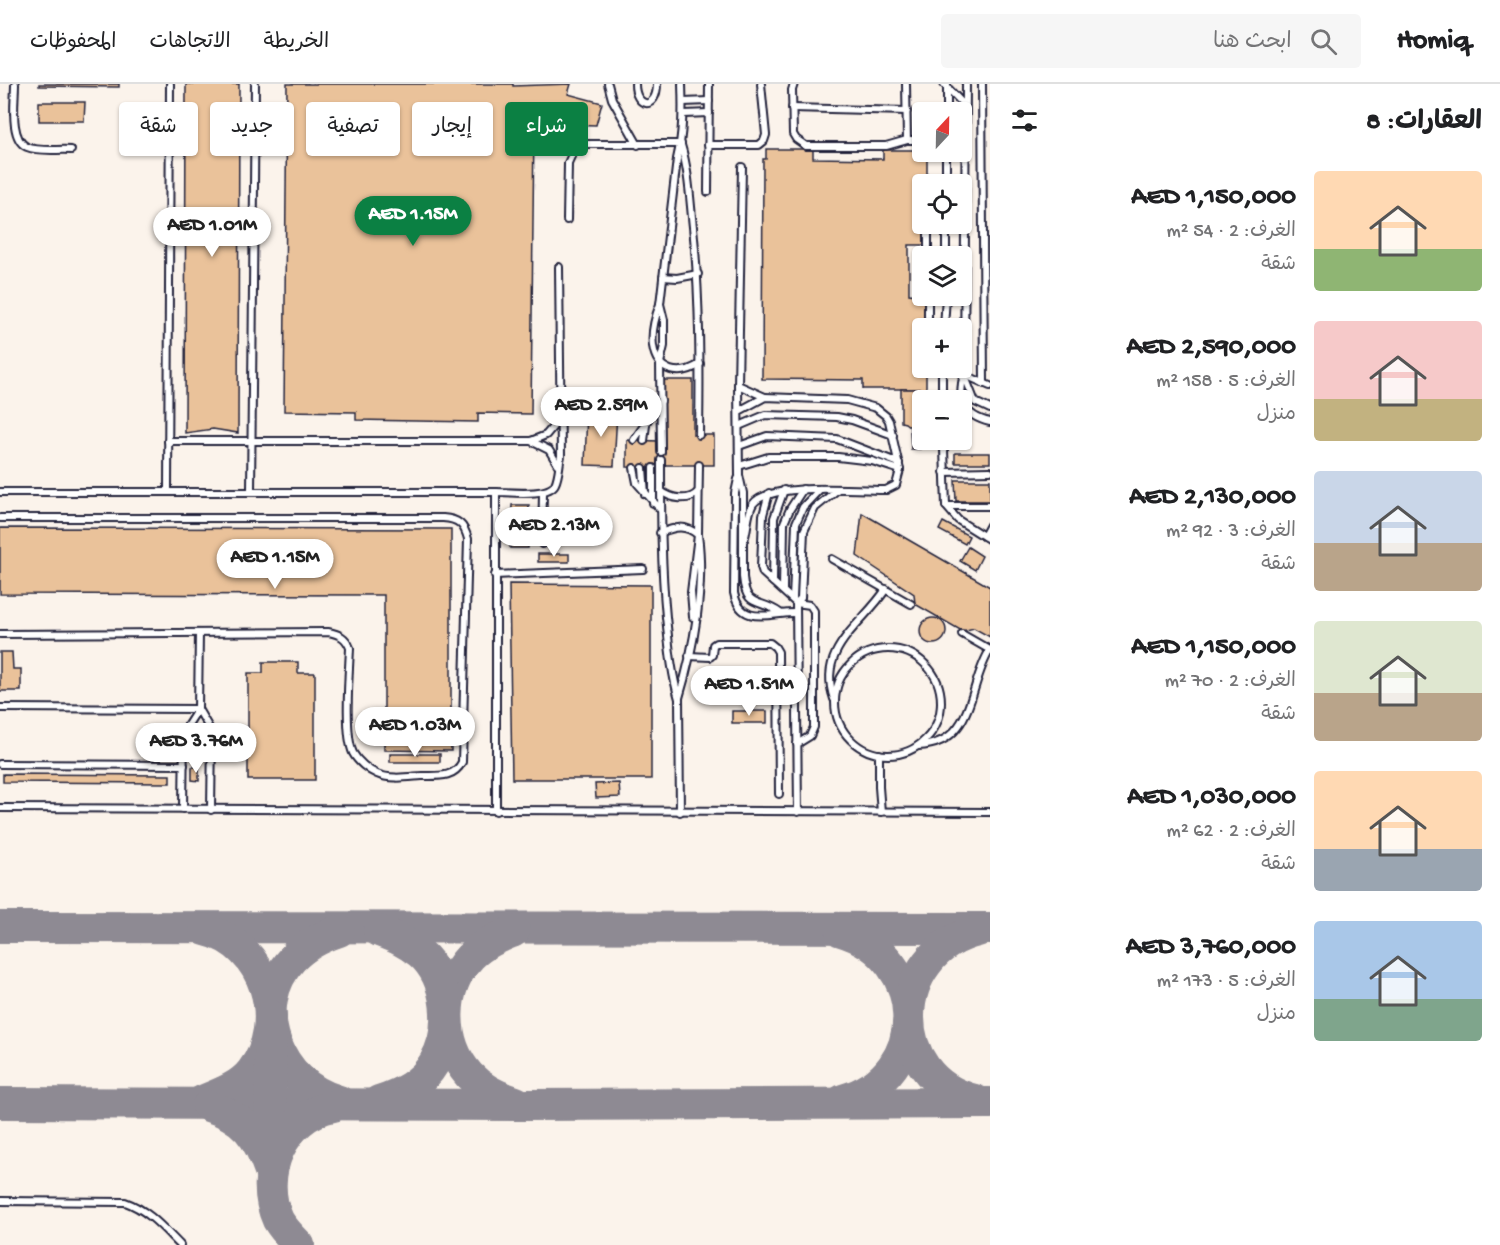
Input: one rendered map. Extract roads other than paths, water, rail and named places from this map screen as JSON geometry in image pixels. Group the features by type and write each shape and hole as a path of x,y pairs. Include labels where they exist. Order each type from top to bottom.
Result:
{"lane":[{"path":"15,84 15,131 21,142 33,149 71,150"},
{"path":"168,491 170,84"},
{"path":"251,491 255,84"},
{"path":"608,84 612,99 638,145"},
{"path":"635,84 636,94 640,101 646,104 654,100 657,84"},
{"path":"682,84 684,114 681,144 677,159 660,304 654,320 653,347 660,363 674,371 690,370 700,364"},
{"path":"708,192 709,84"},
{"path":"708,145 759,145 764,141 766,135 761,84"},
{"path":"794,84 793,134 806,146 886,146 912,140"},
{"path":"906,84 907,140"},
{"path":"966,84 966,102"},
{"path":"972,378 987,385 982,84"},
{"path":"946,85 962,102"},
{"path":"946,85 947,102"},
{"path":"683,102 709,101"},
{"path":"792,108 907,111"},
{"path":"684,114 709,113"},
{"path":"567,220 568,163 574,150 587,144 681,144"},
{"path":"681,144 690,193 698,274 699,435"},
{"path":"964,318 966,162"},
{"path":"742,167 738,385 739,475 743,493 742,577 746,593 757,604 771,606 780,613"},
{"path":"0,492 543,492 549,490 555,484 561,456 559,267"},
{"path":"663,277 677,278 698,274"},
{"path":"660,304 664,329 664,346 660,363 661,452"},
{"path":"964,378 962,394 964,407 976,418 990,422"},
{"path":"966,378 975,402 990,409"},
{"path":"738,385 765,398 837,399 876,408 886,416 893,435 899,466 898,482 893,488 784,490 759,497 753,503 742,546"},
{"path":"739,411 765,398"},
{"path":"634,440 661,401"},
{"path":"739,426 765,415 837,417 893,435"},
{"path":"168,441 531,441 546,435 561,417"},
{"path":"644,441 646,424"},
{"path":"739,446 767,436 837,439 899,466"},
{"path":"531,441 549,450 558,466"},
{"path":"944,450 946,506 958,520 987,538 990,525"},
{"path":"739,466 768,457 838,457 899,466"},
{"path":"662,460 660,533 668,640 679,699"},
{"path":"680,812 679,699 701,589 702,559 698,535 699,465"},
{"path":"634,468 636,480 645,494 660,509"},
{"path":"643,468 645,494"},
{"path":"653,468 653,503"},
{"path":"944,472 990,471"},
{"path":"739,475 735,493 735,601 743,610 754,616 771,617 780,613 796,614"},
{"path":"783,590 784,523 789,508 803,489"},
{"path":"798,812 796,523 803,507 820,489"},
{"path":"661,490 672,497 679,498 692,497 699,491"},
{"path":"773,582 774,518 784,490"},
{"path":"795,601 801,598 802,543 807,522 815,507 838,490"},
{"path":"496,492 496,811"},
{"path":"542,544 543,492"},
{"path":"769,493 764,515 761,567 764,573 795,601 813,608 814,727 810,736 797,744"},
{"path":"946,506 990,506"},
{"path":"0,519 443,518 460,522 465,528 468,539 462,762 453,773 444,776 388,777 378,775 359,762 354,755 348,736 350,648 343,637 328,632 0,634"},
{"path":"660,533 679,526 690,529 698,535"},
{"path":"832,559 911,604"},
{"path":"495,575 643,569"},
{"path":"835,701 844,672 858,659 886,649 905,652 914,656 929,669 934,677 941,695 940,714 936,724 932,732 918,746 899,754 879,754 851,740 839,722 830,678 840,645 847,633 871,610 886,590"},
{"path":"199,633 198,708 212,733 211,810"},
{"path":"918,746 929,746 938,742 960,724 969,709 980,669 990,650 962,634"},
{"path":"689,656 711,656 713,645 716,643 775,646 778,652 779,794"},
{"path":"0,708 198,708"},
{"path":"183,809 184,731 198,708"},
{"path":"879,754 881,812"},
{"path":"0,764 184,765"},
{"path":"0,808 990,812"},
{"path":"0,1201 125,1202 139,1207 148,1214 180,1245"}]}
